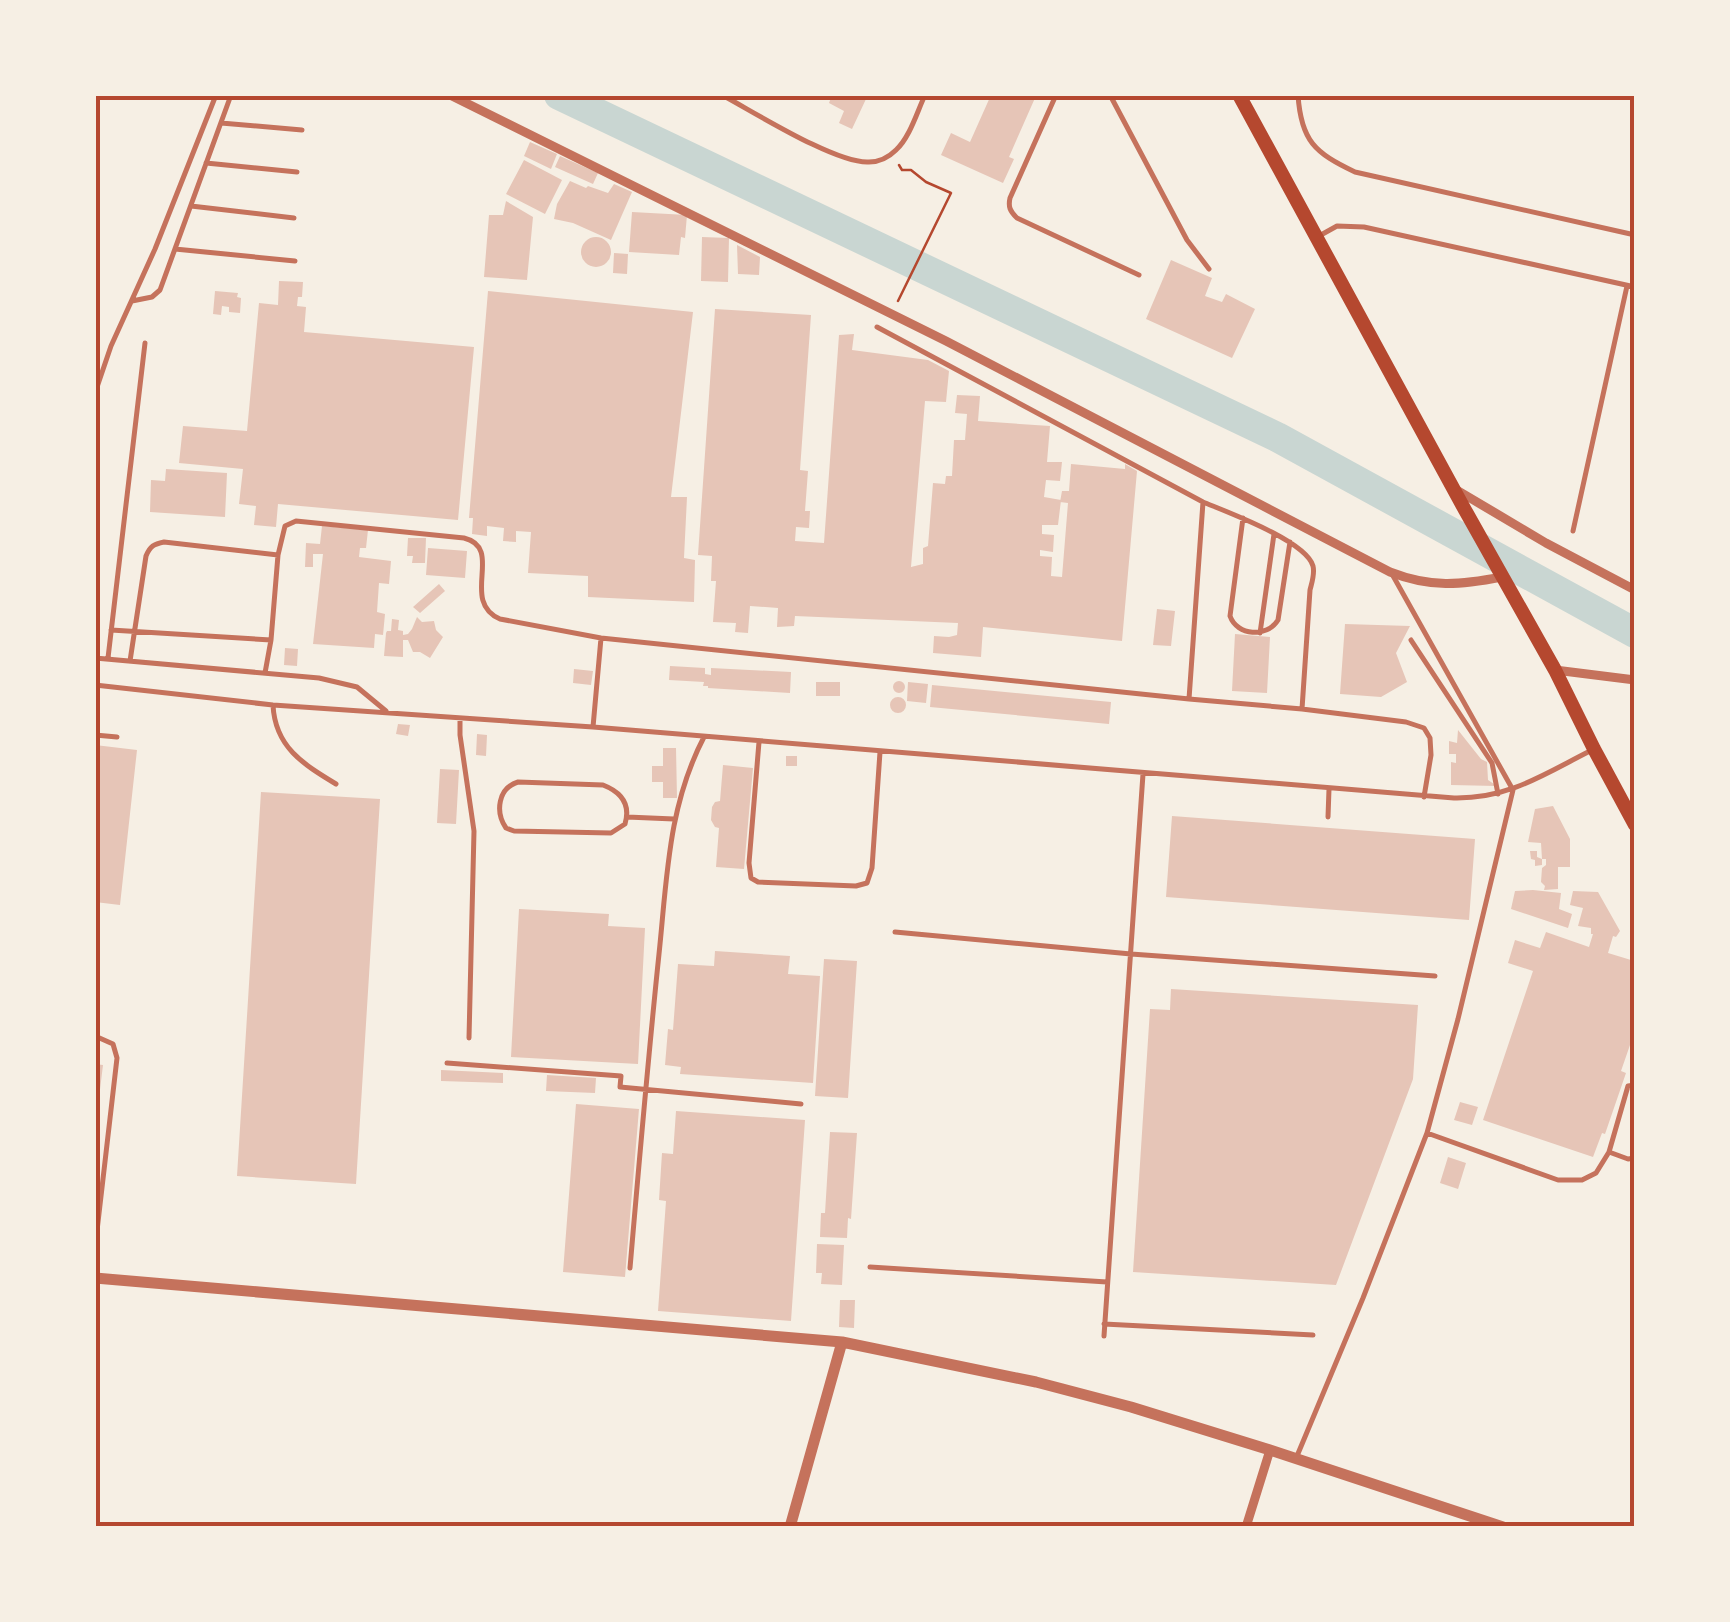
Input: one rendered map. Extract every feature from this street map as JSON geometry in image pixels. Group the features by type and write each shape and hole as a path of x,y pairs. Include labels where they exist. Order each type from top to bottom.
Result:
{"main road":[{"path":"1240,95 1555,670 1635,824"}],"street":[{"path":"450,95 946,341 1390,572 1432,584 1462,584 1498,570"},
{"path":"1455,489 1635,590"},
{"path":"1555,670 1635,680"},
{"path":"95,1278 842,1342 1036,1382 1131,1407 1503,1527"},
{"path":"790,1527 842,1342"},
{"path":"1246,1527 1270,1450"}],"lane":[{"path":"95,393 216,95"},
{"path":"132,301 152,297 160,290 231,95"},
{"path":"722,95 828,152 869,162 886,158 901,146 925,95"},
{"path":"1056,95 1008,206 1017,218 1139,276"},
{"path":"1110,95 1187,240 1209,269"},
{"path":"1298,95 1309,140 1325,158 1354,172 1635,235"},
{"path":"220,123 302,130"},
{"path":"206,163 297,172"},
{"path":"190,206 294,218"},
{"path":"1316,238 1337,226 1364,227 1635,288"},
{"path":"175,248 294,261"},
{"path":"1573,531 1626,286"},
{"path":"877,328 1203,502 1290,542 1311,560 1314,571 1302,709"},
{"path":"108,658 145,343"},
{"path":"1189,699 1203,502"},
{"path":"1243,518 1230,616 1238,628 1269,631 1278,620 1290,542"},
{"path":"265,674 285,526 296,522 473,540 482,554 480,598 489,614 500,619 601,638 1406,722 1424,728 1430,738 1424,796"},
{"path":"1260,632 1274,534"},
{"path":"130,661 146,556 154,544 278,556"},
{"path":"1296,1458 1427,1133 1513,790 1390,572"},
{"path":"111,630 271,640"},
{"path":"593,727 601,638"},
{"path":"1412,640 1492,764 1498,794"},
{"path":"95,658 319,678 357,687 388,713"},
{"path":"95,686 273,705 593,727 1424,796 1472,798 1513,790 1594,749"},
{"path":"273,705 274,725 285,745 306,766 336,784"},
{"path":"460,718 474,830 469,1038"},
{"path":"95,735 116,738"},
{"path":"630,1268 674,819 689,766 704,737"},
{"path":"760,742 749,863 751,878 758,882 856,886 867,883 872,868 880,752"},
{"path":"1104,1336 1143,774"},
{"path":"518,782 604,785 616,790 624,801 627,817 620,829 611,833 514,831 502,823 501,795 506,787 518,782"},
{"path":"1328,816 1329,789"},
{"path":"627,817 674,819"},
{"path":"895,932 1435,976"},
{"path":"95,1036 114,1044 117,1058 95,1248"},
{"path":"447,1063 621,1076 620,1087 802,1104"},
{"path":"1427,1133 1558,1180 1582,1180 1596,1173 1609,1152 1628,1086 1635,1085"},
{"path":"1609,1152 1635,1158"},
{"path":"870,1267 1107,1282"},
{"path":"1104,1324 1312,1336"}],"path":[{"path":"892,153 902,170 911,170 951,194 894,311"}],"building":[{"path":"832,95 872,95 866,99 852,129 839,123 844,111 829,103"},
{"path":"991,95 1035,98 1009,157 1014,159 1003,183 941,155 951,133 970,142"},
{"path":"530,142 557,154 551,169 524,156"},
{"path":"560,156 598,173 593,184 555,167"},
{"path":"524,160 562,180 545,214 506,194"},
{"path":"570,181 608,193 614,184 632,192 611,240 554,219 557,204"},
{"path":"506,201 533,217 527,280 484,277 489,215 503,215"},
{"path":"632,212 687,215 679,255 629,252"},
{"path":"596,237 607,241 611,252 607,263 596,267 585,263 581,252 585,241"},
{"path":"702,237 729,238 728,282 701,281"},
{"path":"737,245 760,257 759,275 738,274"},
{"path":"614,253 628,254 627,274 613,273"},
{"path":"1171,260 1212,278 1205,296 1222,302 1226,294 1255,309 1232,358 1146,319"},
{"path":"279,281 303,282 297,306 306,307 304,332 474,347 458,520 278,504 276,527 254,525 256,506 239,504 243,469 179,463 183,426 247,431 259,303 278,305"},
{"path":"215,291 238,293 240,313 229,312 229,307 222,306 221,315 213,314"},
{"path":"488,291 693,312 671,497 687,497 684,558 695,560 694,602 588,597 588,576 528,573 531,532 516,531 516,542 503,541 504,528 487,526 487,536 472,534 473,518 469,518"},
{"path":"715,309 811,315 800,470 808,471 805,511 810,511 809,528 796,527 795,541 824,543 839,335 854,334 852,350 928,360 949,371 946,402 925,401 911,567 923,564 923,548 928,546 933,483 945,484 946,476 952,476 954,440 965,440 967,414 955,413 957,395 980,396 978,421 1050,426 1047,462 1062,462 1060,481 1046,480 1044,497 1060,500 1062,491 1069,491 1071,464 1125,469 1125,464 1137,471 1122,641 983,627 981,657 933,653 934,636 957,635 958,623 795,616 794,626 777,627 778,608 750,606 748,633 735,632 736,623 713,622 716,581 711,581 712,556 698,555","holes":["1061,502 1068,503 1062,577 1051,576 1052,557 1040,556 1040,550 1053,552 1054,535 1042,534 1042,525 1058,525"]},
{"path":"166,469 227,473 225,517 150,512 151,480 165,481"},
{"path":"322,526 368,530 366,548 360,548 359,557 391,561 389,584 379,583 377,612 385,614 383,635 375,634 374,648 313,644 323,554 313,554 313,567 305,567 306,543 320,544"},
{"path":"408,538 426,538 425,563 412,563 413,556 407,556"},
{"path":"428,548 467,551 465,578 426,575"},
{"path":"439,584 445,591 420,613 413,607"},
{"path":"1157,609 1175,611 1171,646 1153,645"},
{"path":"417,617 422,622 434,621 443,637 430,658 413,652 408,640 403,640 403,657 384,656 392,619 399,620 398,630 403,635 412,629"},
{"path":"1345,624 1410,626 1396,653 1407,682 1381,697 1340,694"},
{"path":"1235,634 1270,637 1267,693 1232,691"},
{"path":"285,648 298,649 297,666 284,665"},
{"path":"670,666 705,668 705,674 711,675 711,668 791,672 790,693 708,688 703,686 704,682 669,680"},
{"path":"574,669 593,671 591,685 573,683"},
{"path":"899,681 905,687 899,693 893,687"},
{"path":"816,682 840,682 840,696 816,696"},
{"path":"908,682 928,684 926,703 907,701"},
{"path":"932,685 1111,702 1109,724 930,707"},
{"path":"898,697 906,705 898,713 890,705"},
{"path":"398,724 410,725 408,736 396,734"},
{"path":"1458,730 1487,762 1488,780 1497,786 1451,785 1451,762 1456,763 1456,754 1449,754 1449,741 1457,743"},
{"path":"477,734 487,735 486,756 476,755"},
{"path":"95,745 137,750 120,905 95,902"},
{"path":"663,748 676,748 677,798 663,798 663,782 652,782 652,766 663,766"},
{"path":"786,756 797,756 797,766 786,766"},
{"path":"723,765 753,768 744,869 716,867 719,828 711,820 712,807 720,801"},
{"path":"440,769 459,770 456,824 437,823"},
{"path":"261,792 380,799 356,1184 237,1176"},
{"path":"1553,806 1570,839 1570,867 1558,867 1558,889 1544,890 1541,882 1546,859 1542,859 1541,843 1528,842 1535,809"},
{"path":"1172,816 1475,839 1469,920 1166,897"},
{"path":"1530,851 1537,851 1537,857 1542,859 1542,865 1535,866"},
{"path":"1515,891 1561,893 1559,909 1572,914 1568,928 1511,909"},
{"path":"1573,891 1598,892 1620,931 1613,936 1608,953 1631,960 1635,970 1635,1046 1630,1045 1621,1071 1626,1073 1593,1157 1483,1120 1533,971 1508,963 1515,940 1540,948 1546,932 1589,947 1593,934 1591,928 1578,926 1583,908 1570,905"},
{"path":"519,909 609,914 608,926 645,928 638,1064 511,1057"},
{"path":"715,951 790,956 788,974 820,976 813,1083 680,1074 681,1067 665,1065 668,1029 673,1030 678,964 714,966"},
{"path":"824,959 857,961 848,1098 815,1096"},
{"path":"1171,989 1418,1005 1413,1079 1336,1285 1133,1272 1150,1009 1170,1010"},
{"path":"95,1064 103,1065 97,1114 95,1114"},
{"path":"441,1070 503,1073 503,1083 441,1081"},
{"path":"547,1075 596,1078 595,1093 546,1091"},
{"path":"1460,1102 1478,1107 1472,1125 1454,1120"},
{"path":"576,1104 639,1109 625,1277 563,1272"},
{"path":"676,1111 805,1120 791,1321 658,1311 666,1201 659,1200 662,1153 673,1154"},
{"path":"830,1132 857,1133 847,1238 820,1237"},
{"path":"1448,1157 1466,1163 1458,1189 1440,1183"},
{"path":"817,1244 844,1245 842,1285 821,1284 822,1273 816,1273"},
{"path":"840,1300 855,1300 854,1328 839,1327"}],"waterway":[{"path":"559,95 1277,437 1635,633"}]}
